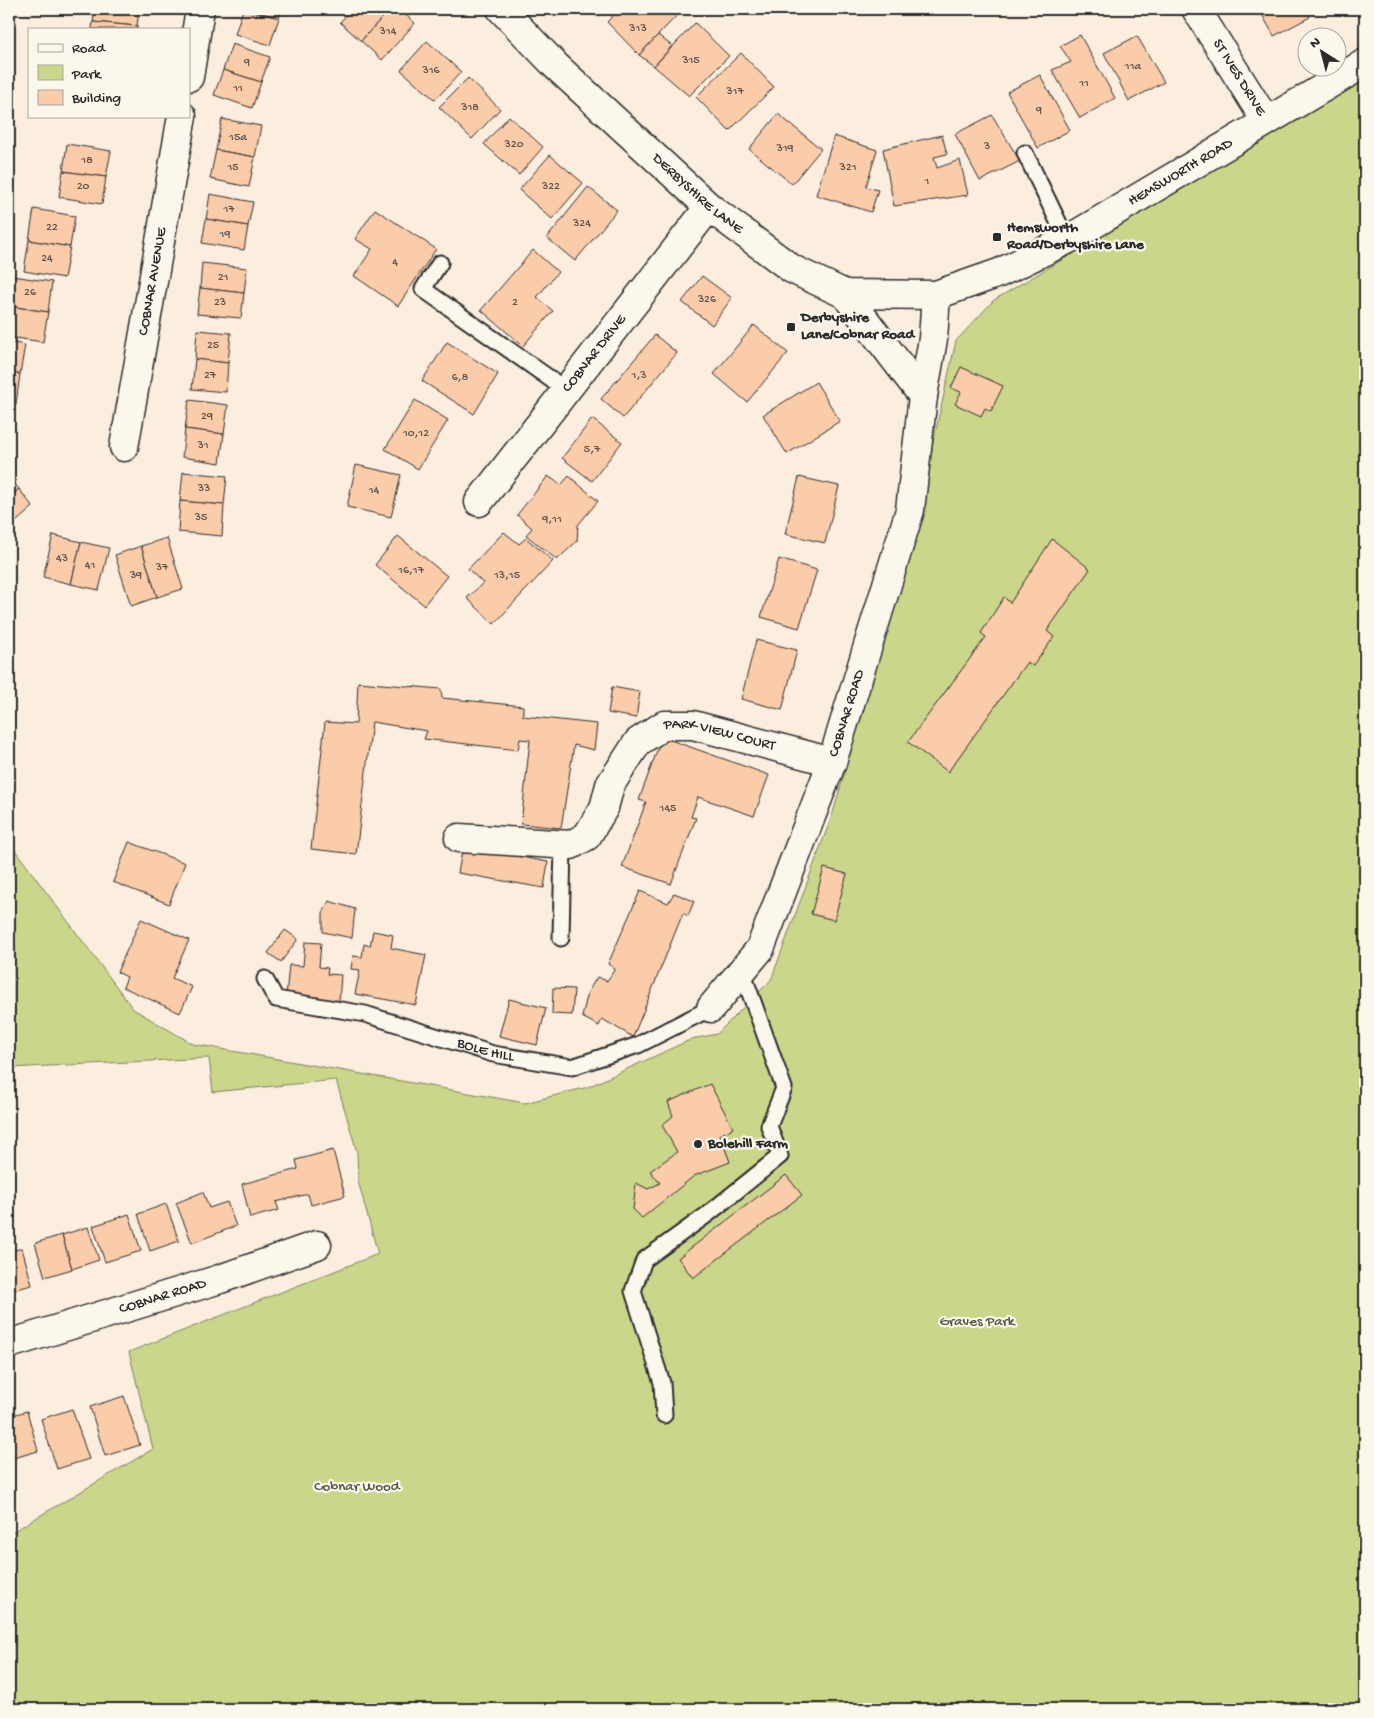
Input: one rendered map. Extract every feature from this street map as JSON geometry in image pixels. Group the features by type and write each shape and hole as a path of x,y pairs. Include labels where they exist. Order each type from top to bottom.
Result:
{"street":[{"path":"190,71 200,9"},
{"name":"DERBYSHIRE LANE","path":"501,9 556,66 710,207 792,269 845,294 936,295"},
{"name":"ST IVES DRIVE","path":"1196,9 1266,121"},
{"name":"HEMSWORTH ROAD","path":"936,295 999,273 1067,240 1365,63"},
{"name":"COBNAR AVENUE","path":"124,448 182,118"},
{"name":"COBNAR DRIVE","path":"479,502 710,207"},
{"path":"845,294 922,396"},
{"name":"COBNAR ROAD","path":"711,1008 760,949 832,762 917,512 922,396 933,339 936,295"},
{"name":"PARK VIEW COURT","path":"459,838 571,845 587,836 604,808 610,786 638,742 664,725 693,724 832,762"},
{"name":"COBNAR ROAD","path":"9,1344 220,1279 317,1245"}],"lane":[{"path":"1025,153 1067,240"},
{"path":"440,263 423,290 566,390"},
{"path":"561,938 563,844"},
{"path":"664,1415 662,1383 633,1290 644,1260 708,1214 780,1156 769,1126 784,1088 742,971"},
{"name":"BOLE HILL","path":"265,979 276,999 365,1014 493,1054 572,1067 638,1045 711,1008"}],"green space":[{"name":"Graves Park","path":"1365,80 1365,1709 9,1709 9,1534 153,1449 129,1352 378,1254 358,1181 357,1152 336,1080 213,1092 209,1058 9,1068 9,842 133,1009 193,1044 525,1103 588,1087 692,1039 717,1034 771,980 833,813 889,618 923,514 926,473 956,341 994,300"}],"building":[{"path":"95,9 139,9 137,26 93,22"},
{"path":"243,9 279,18 270,45 235,34"},
{"path":"248,9 282,9 279,18"},
{"path":"352,9 390,9 361,41 340,22"},
{"path":"390,9 399,9 415,23 382,60 361,41"},
{"path":"589,9 606,9 598,17"},
{"path":"619,9 683,9 639,55 607,22"},
{"path":"1259,9 1306,9 1310,17 1274,36"},
{"path":"93,22 137,26 137,28 92,28"},
{"path":"695,23 729,56 689,96 654,66"},
{"path":"658,35 672,46 654,66 639,55"},
{"path":"1080,35 1115,98 1080,118 1052,70 1071,62 1060,46"},
{"path":"1137,36 1164,82 1129,101 1104,53"},
{"path":"427,41 461,72 435,100 401,70"},
{"path":"232,44 270,57 261,82 223,70"},
{"path":"741,53 774,87 729,131 696,97"},
{"path":"223,70 261,82 252,108 214,95"},
{"path":"1040,75 1070,130 1038,148 1007,92"},
{"path":"468,78 500,109 472,139 439,107"},
{"path":"778,114 821,149 792,184 749,149"},
{"path":"992,115 1020,161 980,181 955,134"},
{"path":"509,116 543,147 519,175 484,144"},
{"path":"222,119 261,126 255,157 216,150"},
{"path":"942,135 947,154 934,157 937,168 960,160 968,195 894,206 883,149"},
{"path":"834,136 877,150 866,187 878,190 871,212 816,195"},
{"path":"67,144 111,151 106,177 63,171"},
{"path":"216,150 255,157 249,187 210,179"},
{"path":"550,155 583,183 552,219 519,190"},
{"path":"63,171 106,177 102,204 59,197"},
{"path":"588,187 617,210 575,261 547,238"},
{"path":"210,194 253,202 248,226 206,219"},
{"path":"34,209 75,216 70,247 29,240"},
{"path":"375,209 436,249 398,306 354,276 372,249 355,239"},
{"path":"206,219 248,226 244,250 202,243"},
{"path":"29,240 70,247 64,278 24,271"},
{"path":"533,250 558,272 537,297 553,311 523,346 481,310"},
{"path":"202,263 247,268 244,293 200,288"},
{"path":"13,276 52,282 48,312 9,306"},
{"path":"702,276 732,298 712,325 682,302"},
{"path":"200,288 244,293 241,318 197,314"},
{"path":"9,306 48,312 43,342 9,337"},
{"path":"754,325 788,353 747,402 714,374"},
{"path":"197,330 231,333 228,363 195,359"},
{"path":"655,335 677,353 623,418 601,399"},
{"path":"9,342 25,345 20,374 9,372"},
{"path":"447,342 498,374 474,414 422,381"},
{"path":"195,359 228,363 226,392 192,389"},
{"path":"961,367 1003,386 991,411 985,408 981,416 955,404 961,392 951,388"},
{"path":"9,372 20,374 16,404 9,403"},
{"path":"816,382 840,421 787,454 763,415"},
{"path":"189,400 228,405 224,434 185,429"},
{"path":"415,400 448,420 418,469 385,449"},
{"path":"592,419 622,442 592,481 562,458"},
{"path":"185,429 224,434 220,463 182,457"},
{"path":"356,465 401,475 391,517 347,507"},
{"path":"183,472 227,476 224,505 180,501"},
{"path":"548,476 561,485 569,476 598,501 578,525 577,541 557,560 526,535 532,528 517,515"},
{"path":"9,477 19,489 9,498"},
{"path":"799,477 839,486 825,543 785,534"},
{"path":"19,489 33,507 9,528 9,498"},
{"path":"180,501 224,505 222,536 178,532"},
{"path":"504,532 519,544 526,538 553,561 494,624 467,598 483,583 468,569"},
{"path":"53,535 81,542 71,584 43,577"},
{"path":"398,536 447,576 424,605 375,565"},
{"path":"167,538 183,589 157,597 141,546"},
{"path":"1052,539 1090,569 1047,631 1054,637 1033,666 1027,662 948,772 908,742 986,637 981,633 1004,597 1010,603"},
{"path":"81,542 109,548 99,590 71,584"},
{"path":"141,546 157,597 131,606 115,555"},
{"path":"779,559 817,570 799,628 761,617"},
{"path":"756,640 797,650 782,710 741,699"},
{"path":"358,682 441,689 442,698 523,706 523,716 597,724 594,750 574,745 561,828 521,824 530,740 520,739 518,750 424,739 427,731 372,722 356,854 311,849 325,722 356,724"},
{"path":"612,687 640,692 636,718 608,713"},
{"path":"662,737 769,775 754,816 698,797 691,817 696,818 671,884 622,867 646,802 639,800"},
{"path":"129,842 185,863 169,904 113,882"},
{"path":"463,846 548,862 544,888 458,873"},
{"path":"824,868 847,874 834,920 811,914"},
{"path":"640,891 668,903 674,893 694,901 688,916 683,913 633,1037 602,1019 599,1026 582,1017 588,992 597,977 607,981 615,969 608,964"},
{"path":"329,901 355,909 352,938 323,932 323,913"},
{"path":"141,919 189,940 172,978 192,987 180,1013 123,987 127,977 117,972"},
{"path":"285,930 298,939 281,962 268,953"},
{"path":"373,931 393,935 391,948 426,955 416,1005 355,994 360,970 351,969 353,956 362,957 364,944 370,946"},
{"path":"305,942 321,943 319,967 328,968 327,974 341,975 339,1001 286,996 289,965 303,966"},
{"path":"553,988 574,989 572,1015 552,1014"},
{"path":"509,999 546,1008 537,1045 499,1036"},
{"name":"Bolehill Farm","path":"710,1084 733,1128 720,1135 730,1162 694,1176 642,1218 633,1209 636,1183 648,1189 660,1183 650,1171 677,1152 662,1125 673,1116 668,1102"},
{"path":"333,1150 345,1196 311,1205 308,1194 276,1202 279,1210 250,1218 242,1184 298,1169 296,1160"},
{"path":"786,1175 802,1195 693,1278 678,1258"},
{"path":"203,1192 209,1208 227,1202 236,1226 192,1243 176,1203"},
{"path":"166,1204 179,1241 150,1251 138,1214"},
{"path":"129,1214 141,1251 105,1262 93,1226"},
{"path":"88,1227 99,1260 72,1269 62,1235"},
{"path":"62,1235 72,1269 45,1277 35,1243"},
{"path":"22,1248 32,1285 9,1291 9,1252"},
{"path":"124,1396 140,1445 105,1456 90,1407"},
{"path":"72,1409 89,1459 57,1469 41,1419"},
{"path":"27,1411 38,1451 10,1459 14,1471 9,1472 9,1416"}],"place":[{"name":"Hemsworth Road/Derbyshire Lane","path":"997,237"},
{"name":"Derbyshire Lane/Cobnar Road","path":"791,327"},
{"name":"Bolehill Farm","path":"698,1144"}],"park label":[{"name":"Cobnar Wood","path":"357,1487"}]}
